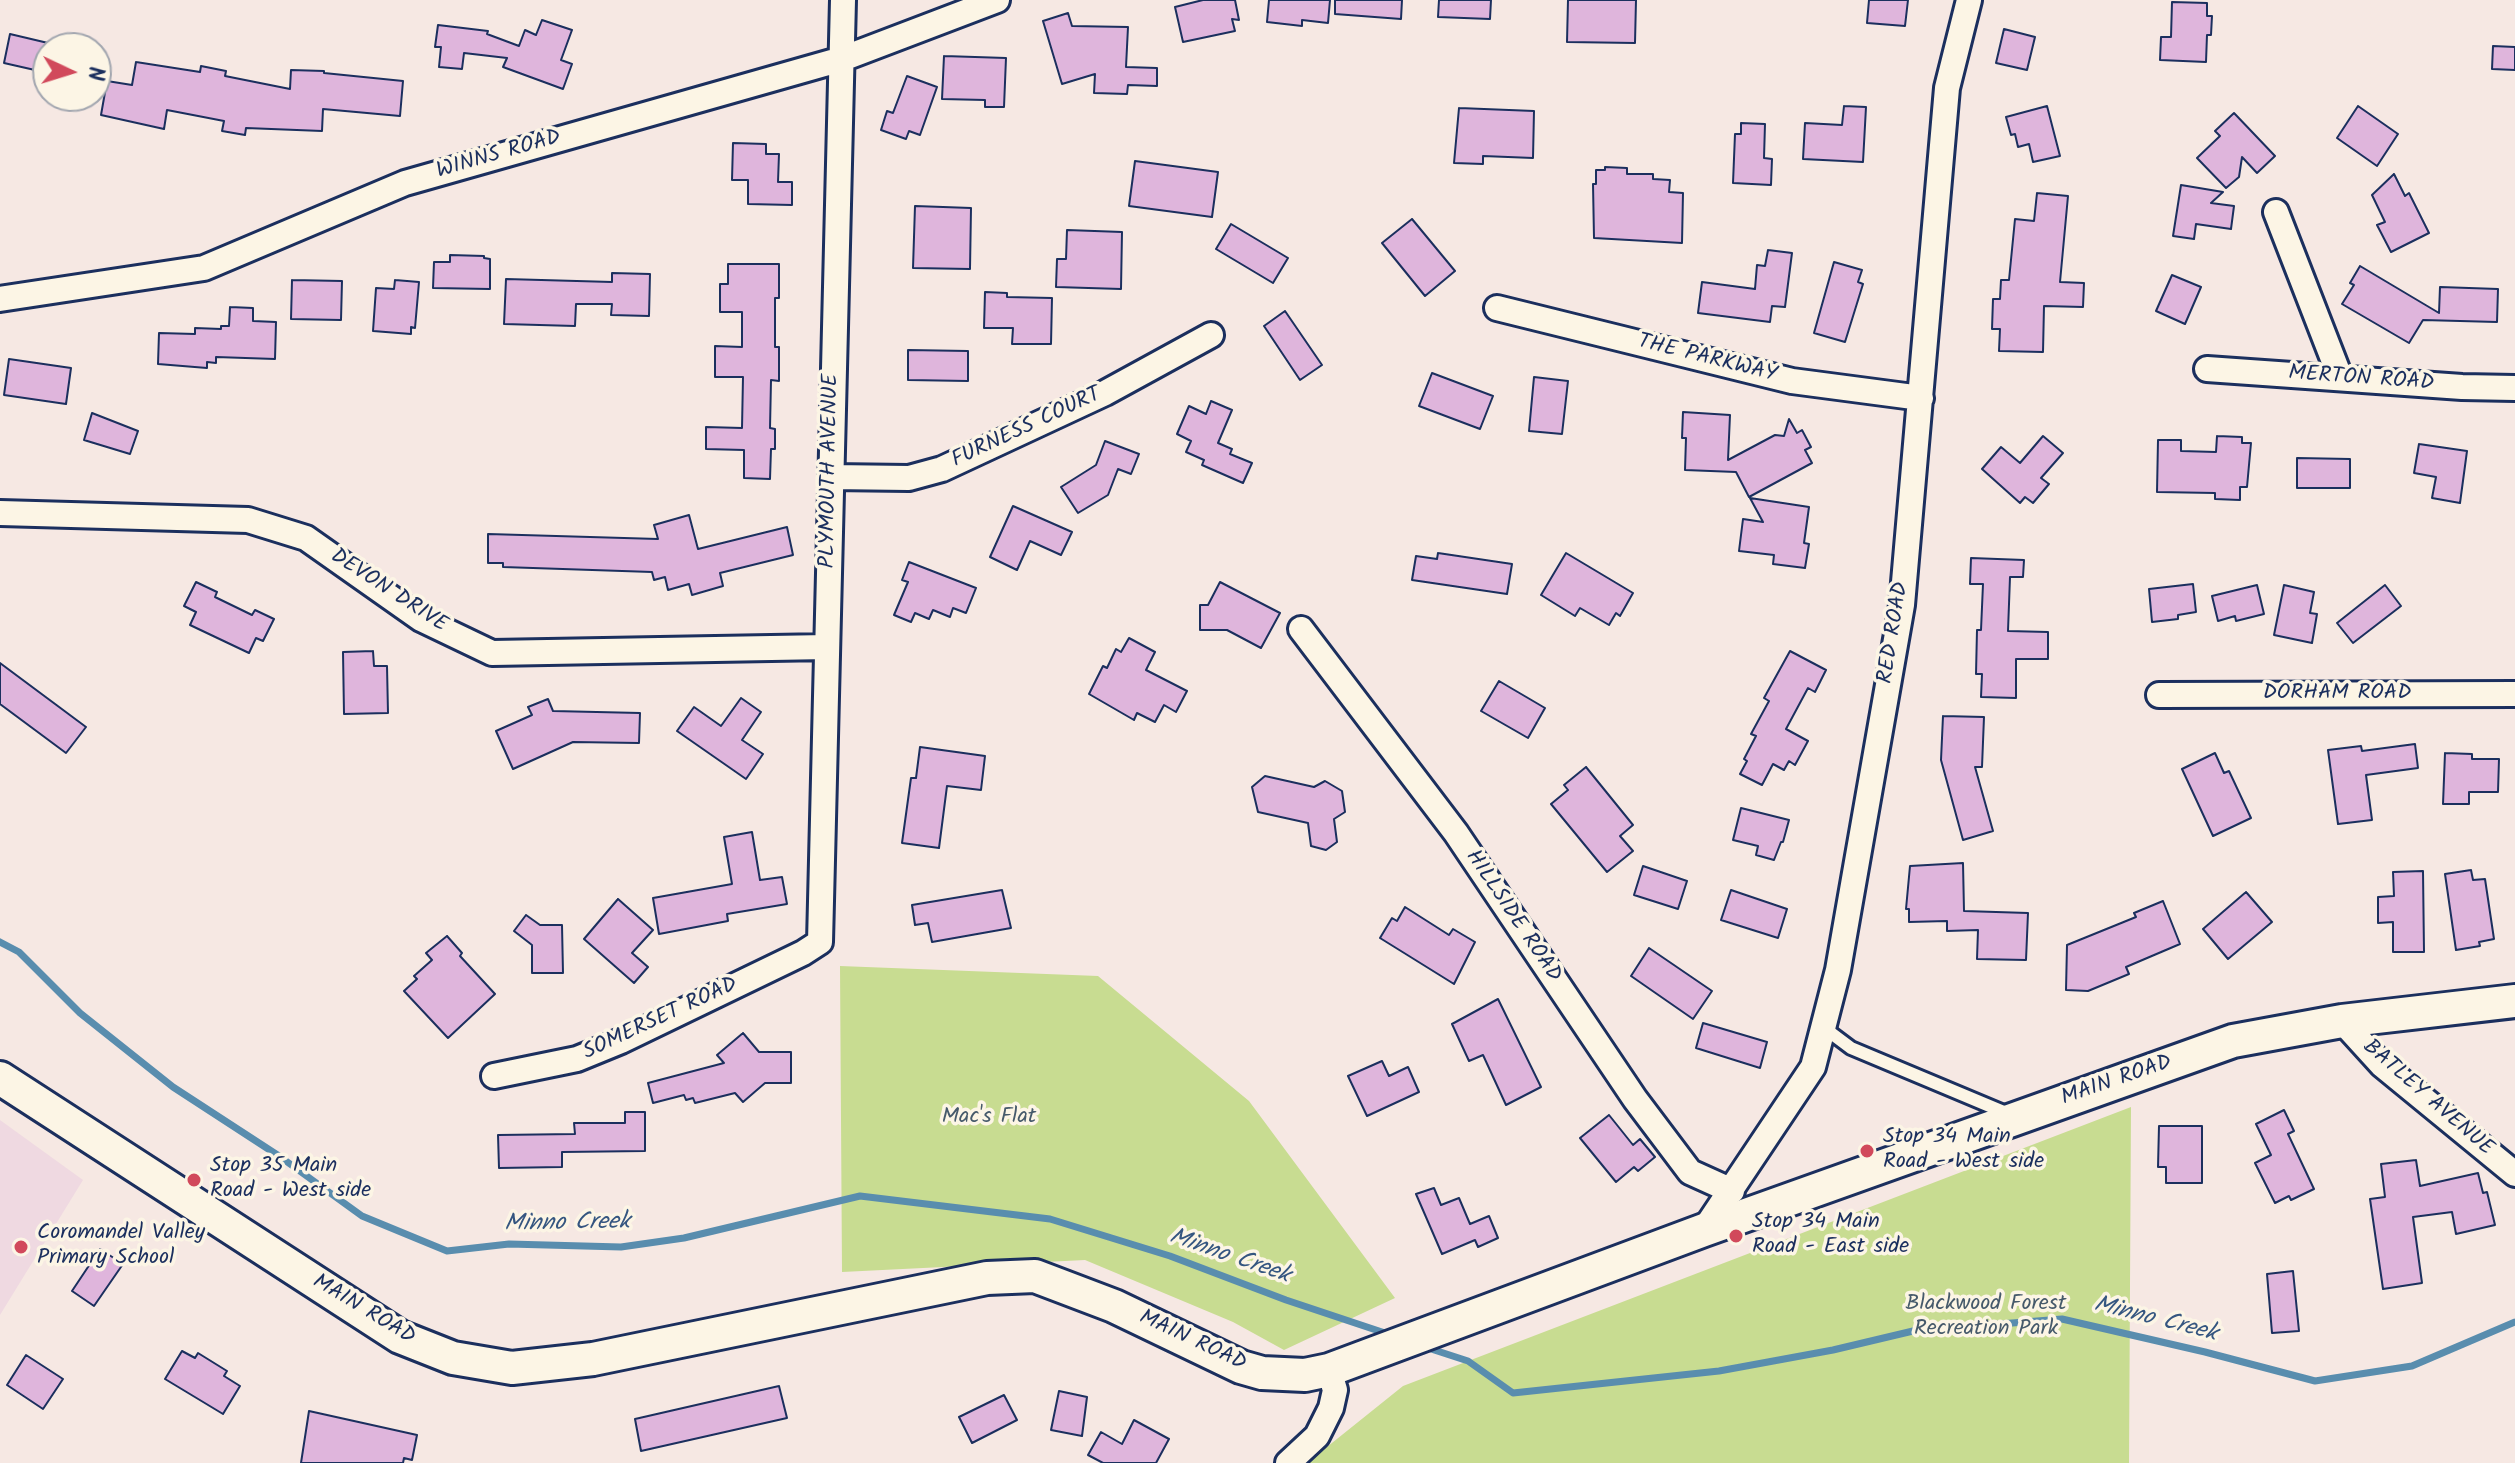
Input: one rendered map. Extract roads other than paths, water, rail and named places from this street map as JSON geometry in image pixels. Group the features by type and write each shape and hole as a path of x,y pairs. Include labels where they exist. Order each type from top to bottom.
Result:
{"main road":[{"name":"MAIN ROAD","path":"0,1078 400,1337 453,1358 512,1368 593,1359 987,1278 1035,1276 1114,1306 1241,1367 1262,1373 1305,1375 1329,1370 1704,1230 2233,1041 2342,1021 2515,1001"}],"street":[{"name":"PLYMOUTH AVENUE","path":"820,942 843,0"},
{"name":"WINNS ROAD","path":"0,299 204,268 405,183 842,59 997,0"},
{"name":"RED ROAD","path":"1704,1230 1813,1067 1838,970 1902,605 1947,88 1969,0"},
{"path":"2276,212 2340,377"},
{"name":"THE PARKWAY","path":"1497,308 1792,381 1921,398"},
{"name":"FURNESS COURT","path":"831,477 909,478 942,469 1105,393 1211,335"},
{"name":"MERTON ROAD","path":"2207,369 2515,388"},
{"name":"DEVON DRIVE","path":"0,513 248,520 306,538 421,619 492,653 827,647"},
{"name":"HILLSIDE ROAD","path":"1301,629 1456,833 1635,1099 1690,1172 1732,1191"},
{"name":"DORHAM ROAD","path":"2159,695 2515,694"},
{"name":"SOMERSET ROAD","path":"494,1076 577,1059 607,1047 820,942"},
{"name":"BATLEY AVENUE","path":"2342,1021 2382,1065 2515,1174"},
{"path":"1288,1463 1317,1436 1331,1408 1335,1390 1329,1370"}],"lane":[{"path":"1823,1027 1851,1048 2017,1117"}],"waterway":[{"name":"Minno Creek","path":"0,942 19,952 80,1013 173,1087 279,1156 362,1216 447,1251 509,1244 621,1247 684,1238 860,1196 1050,1219 1170,1256 1391,1335"},
{"name":"Minno Creek","path":"1425,1347 1468,1361 1513,1393 1719,1371 1833,1350 1913,1331 2062,1319 2315,1381 2412,1366 2515,1322"}],"place":[{"name":"Stop 34 Main Road - West side","path":"1867,1151"},
{"name":"Stop 35 Main Road - West side","path":"194,1180"},
{"name":"Stop 34 Main Road - East side","path":"1736,1236"},
{"name":"Coromandel Valley Primary School","path":"21,1247"}],"park label":[{"name":"Mac's Flat","path":"989,1118"},
{"name":"Blackwood Forest Recreation Park","path":"1986,1318"}]}
